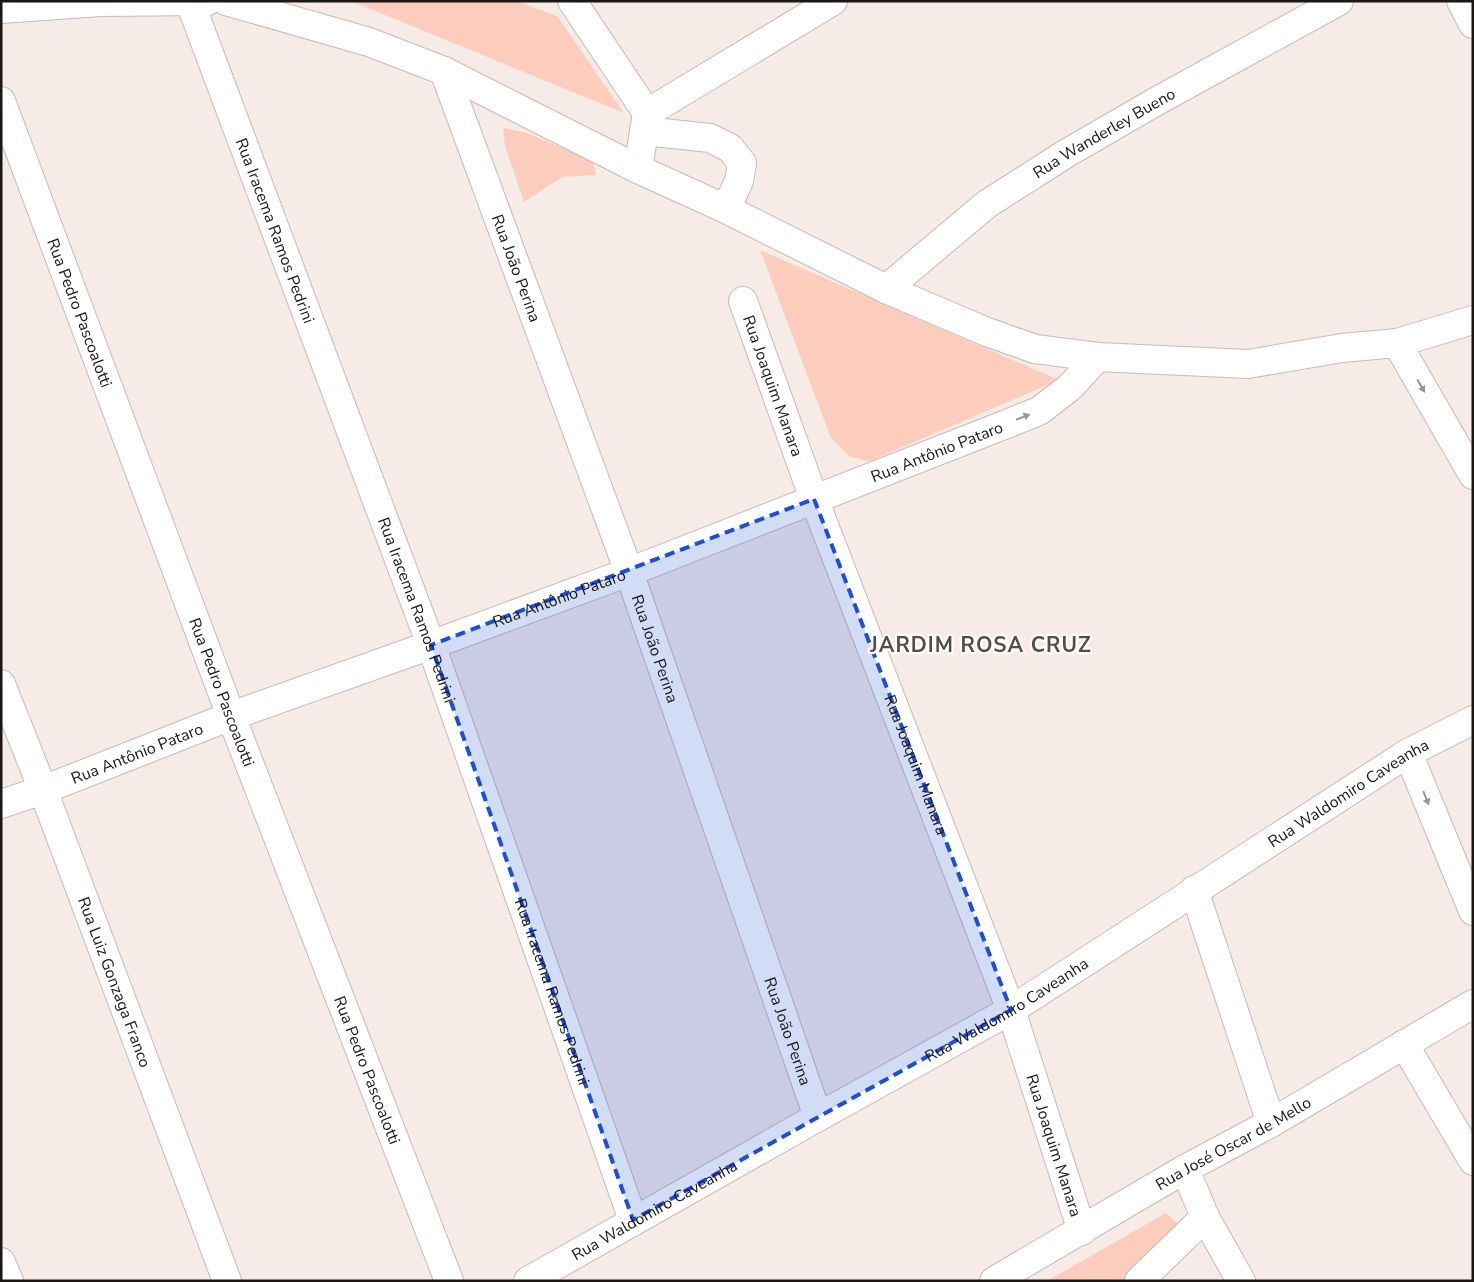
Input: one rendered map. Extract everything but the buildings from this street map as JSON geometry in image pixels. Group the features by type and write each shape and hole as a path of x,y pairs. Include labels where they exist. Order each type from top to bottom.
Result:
{"street":[{"path":"1,9 100,2 214,1"},
{"path":"226,1 369,42 444,71 638,169 726,209 886,289 987,332 1035,349 1098,356 1248,364 1342,348 1397,343 1473,320"},
{"path":"572,1 646,122 638,169"},
{"path":"646,122 833,1"},
{"name":"Rua Wanderley Bueno","path":"886,289 986,204 1067,152 1339,1"},
{"path":"1461,1 1473,24"},
{"name":"Rua Iracema Ramos Pedrini","path":"190,2 431,646 633,1220"},
{"name":"Rua João Perina","path":"444,71 629,572 818,1117"},
{"name":"Rua Pedro Pascoalotti","path":"1,101 231,716 449,1281"},
{"path":"646,122 710,138 730,148 742,163 739,181 726,209"},
{"name":"Rua Joaquim Manara","path":"743,301 814,499 1011,1010 1082,1231"},
{"path":"1397,343 1473,475"},
{"name":"Rua Antônio Pataro","path":"1,804 43,790 231,716 431,646 629,572 1039,411 1069,388 1098,356"},
{"name":"Rua Luiz Gonzaga Franco","path":"1,684 43,790 227,1281"},
{"name":"Rua Waldomiro Caveanha","path":"528,1281 633,1220 1011,1010 1408,753 1473,720"},
{"path":"1408,753 1473,911"},
{"path":"1194,890 1271,1123"},
{"name":"Rua José Oscar de Mello","path":"994,1281 1186,1169 1271,1123 1473,1004"},
{"path":"1404,1044 1473,1162"},
{"path":"1186,1169 1205,1217 1241,1281"},
{"path":"1139,1281 1205,1217"},
{"path":"1,1262 9,1281"}],"highlighted area":[{"path":"814,499 1011,1010 633,1220 431,645"}],"shaded area":[{"path":"351,1 517,1 557,16 624,113"},
{"path":"503,128 527,133 593,161 596,175 562,177 524,202 505,146"},
{"path":"760,250 1059,380 870,461 850,457 831,438"},
{"path":"1166,1213 1182,1228 1123,1281 1047,1281"}],"district":[{"name":"JARDIM ROSA CRUZ","path":"981,645"}]}
